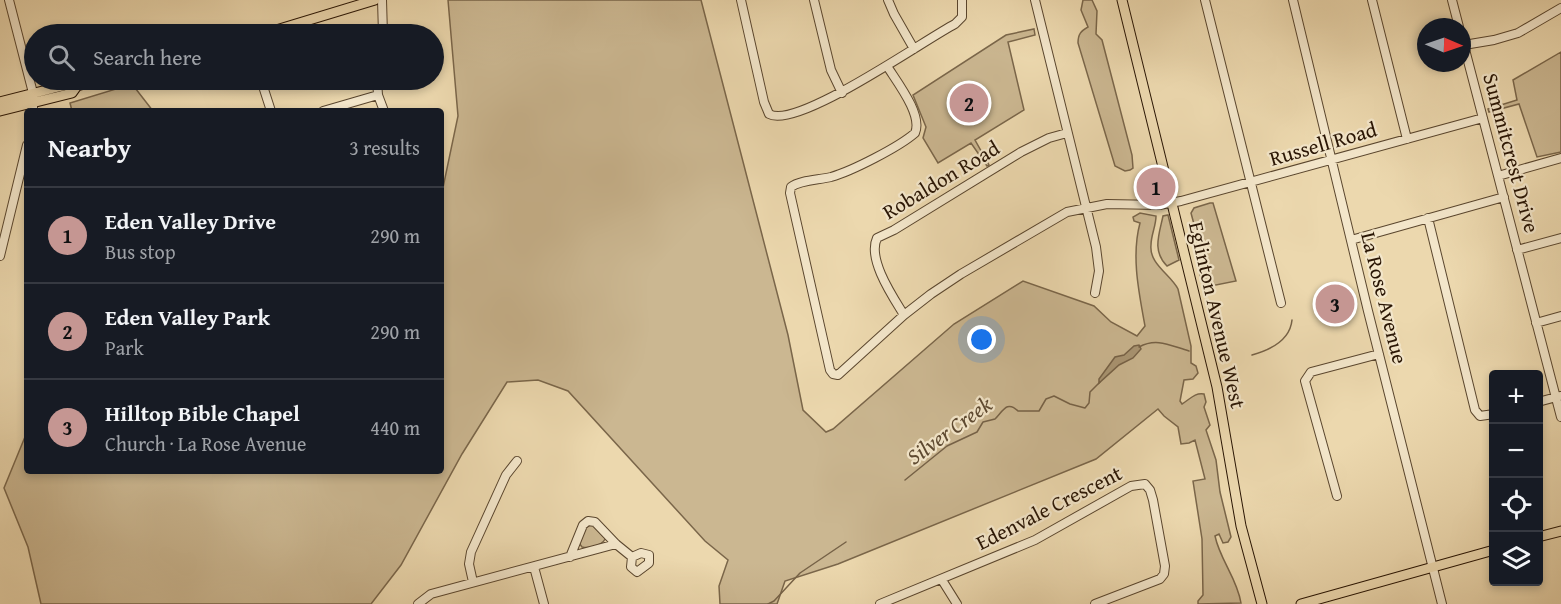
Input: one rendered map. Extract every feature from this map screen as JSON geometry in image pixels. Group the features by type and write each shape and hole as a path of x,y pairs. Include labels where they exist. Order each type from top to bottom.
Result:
{"main road":[{"path":"295,24 375,0"},
{"name":"Eglinton Avenue West","path":"1122,0 1217,387 1241,526 1262,604"},
{"path":"0,111 72,93 74,90"},
{"path":"0,102 34,102"},
{"path":"1543,536 1561,531"},
{"path":"1300,604 1489,551"}],"street":[{"path":"9,0 24,61"},
{"path":"382,0 383,24"},
{"path":"741,0 764,102 769,114 774,117 812,106 842,93 960,21 963,12 962,0"},
{"path":"814,0 831,70 842,93"},
{"path":"888,0 914,49"},
{"path":"1035,0 1099,263 1099,278 1095,293"},
{"path":"1205,0 1281,303"},
{"name":"La Rose Avenue","path":"1293,0 1442,604"},
{"path":"1372,0 1407,139"},
{"path":"1452,0 1457,18"},
{"path":"1471,41 1494,40 1518,33 1561,8"},
{"name":"Russell Road","path":"887,66 915,114 918,125 915,133 857,167 834,176 796,183 791,187 790,193 830,370 833,374 838,375 904,315 961,274 1067,212 1107,204 1172,203 1483,118"},
{"name":"Summitcrest Drive","path":"1471,72 1536,323 1558,397 1561,417"},
{"path":"264,90 270,108"},
{"path":"378,90 383,108"},
{"path":"333,108 378,95"},
{"name":"Robaldon Road","path":"904,315 889,292 881,273 874,246 877,238 1022,152 1049,138 1067,133"},
{"path":"0,256 2,240 24,156"},
{"path":"1498,176 1561,158"},
{"path":"1351,240 1503,197"},
{"path":"1428,219 1475,410 1480,416 1489,415"},
{"path":"1517,250 1561,238"},
{"path":"1536,323 1561,316"},
{"path":"1337,496 1305,381 1311,372 1379,354"},
{"path":"1543,401 1558,397"},
{"path":"473,582 469,564 471,552 506,475 517,460"},
{"name":"Edenvale Crescent","path":"880,604 1035,540 1131,486 1144,484 1150,490 1154,500 1164,574 1160,579 1095,604"},
{"path":"570,557 583,525 588,521 595,522 632,557"},
{"path":"418,604 431,594 616,544"},
{"path":"534,567 544,604"},
{"path":"942,580 957,604"}],"shaded area":[{"path":"448,0 701,0 788,335 803,410 826,432 833,429 954,324 1023,281 1094,306 1111,322 1137,336 1145,326 1136,261 1140,223 1134,221 1133,217 1140,213 1156,216 1151,252 1153,258 1178,289 1191,346 1191,363 1196,366 1198,373 1193,379 1184,380 1180,401 1182,404 1195,395 1204,394 1206,402 1204,407 1210,425 1206,430 1216,460 1220,492 1231,537 1228,542 1223,543 1219,534 1215,536 1236,585 1241,603 1198,604 1203,595 1202,539 1193,481 1205,479 1195,440 1181,444 1178,427 1158,409 1096,459 838,564 785,581 777,604 720,604 719,586 728,560 705,541 568,391 538,380 507,382 462,454 401,565 371,604 41,604 28,547 4,488 24,439 24,474 444,474 444,183 458,116"},
{"path":"1083,0 1092,0 1097,11 1096,34 1102,40 1132,155 1133,168 1130,170 1125,171 1115,166 1078,43 1080,33 1088,27 1081,10"},
{"path":"1034,29 1035,35 1008,42 1024,110 975,140 989,165 987,166 971,143 938,163 923,138 926,127 913,95 1006,35"},
{"path":"1561,52 1561,152 1537,157 1519,104 1489,112 1488,109 1517,100 1513,80"},
{"path":"112,90 137,90 151,108 71,108 70,103"},
{"path":"1213,203 1236,281 1206,287 1199,272 1193,238 1195,228 1191,213 1194,208"},
{"path":"1168,215 1179,260 1167,266 1159,255 1158,243 1163,216"},
{"path":"1139,345 1141,349 1133,358 1119,365 1099,383 1099,379 1115,357 1124,355 1134,346"},
{"path":"592,524 606,536 605,539 597,546 582,547 579,543 586,527"}],"waterway":[{"name":"Silver Creek","path":"1252,355 1272,347 1283,339 1292,320"},
{"name":"Silver Creek","path":"1139,347 1158,343 1189,351"},
{"name":"Silver Creek","path":"905,480 947,446 977,432 983,422 995,419 1005,408 1011,406 1018,411 1039,411 1046,399 1054,396 1085,408 1089,403 1090,392 1100,382"},
{"name":"Silver Creek","path":"768,604 774,601 800,573 846,542"}],"place":[{"name":"Eden Valley Park","path":"969,103"},
{"name":"Eden Valley Drive","path":"1156,187"},
{"name":"Hilltop Bible Chapel","path":"1335,304"}]}
